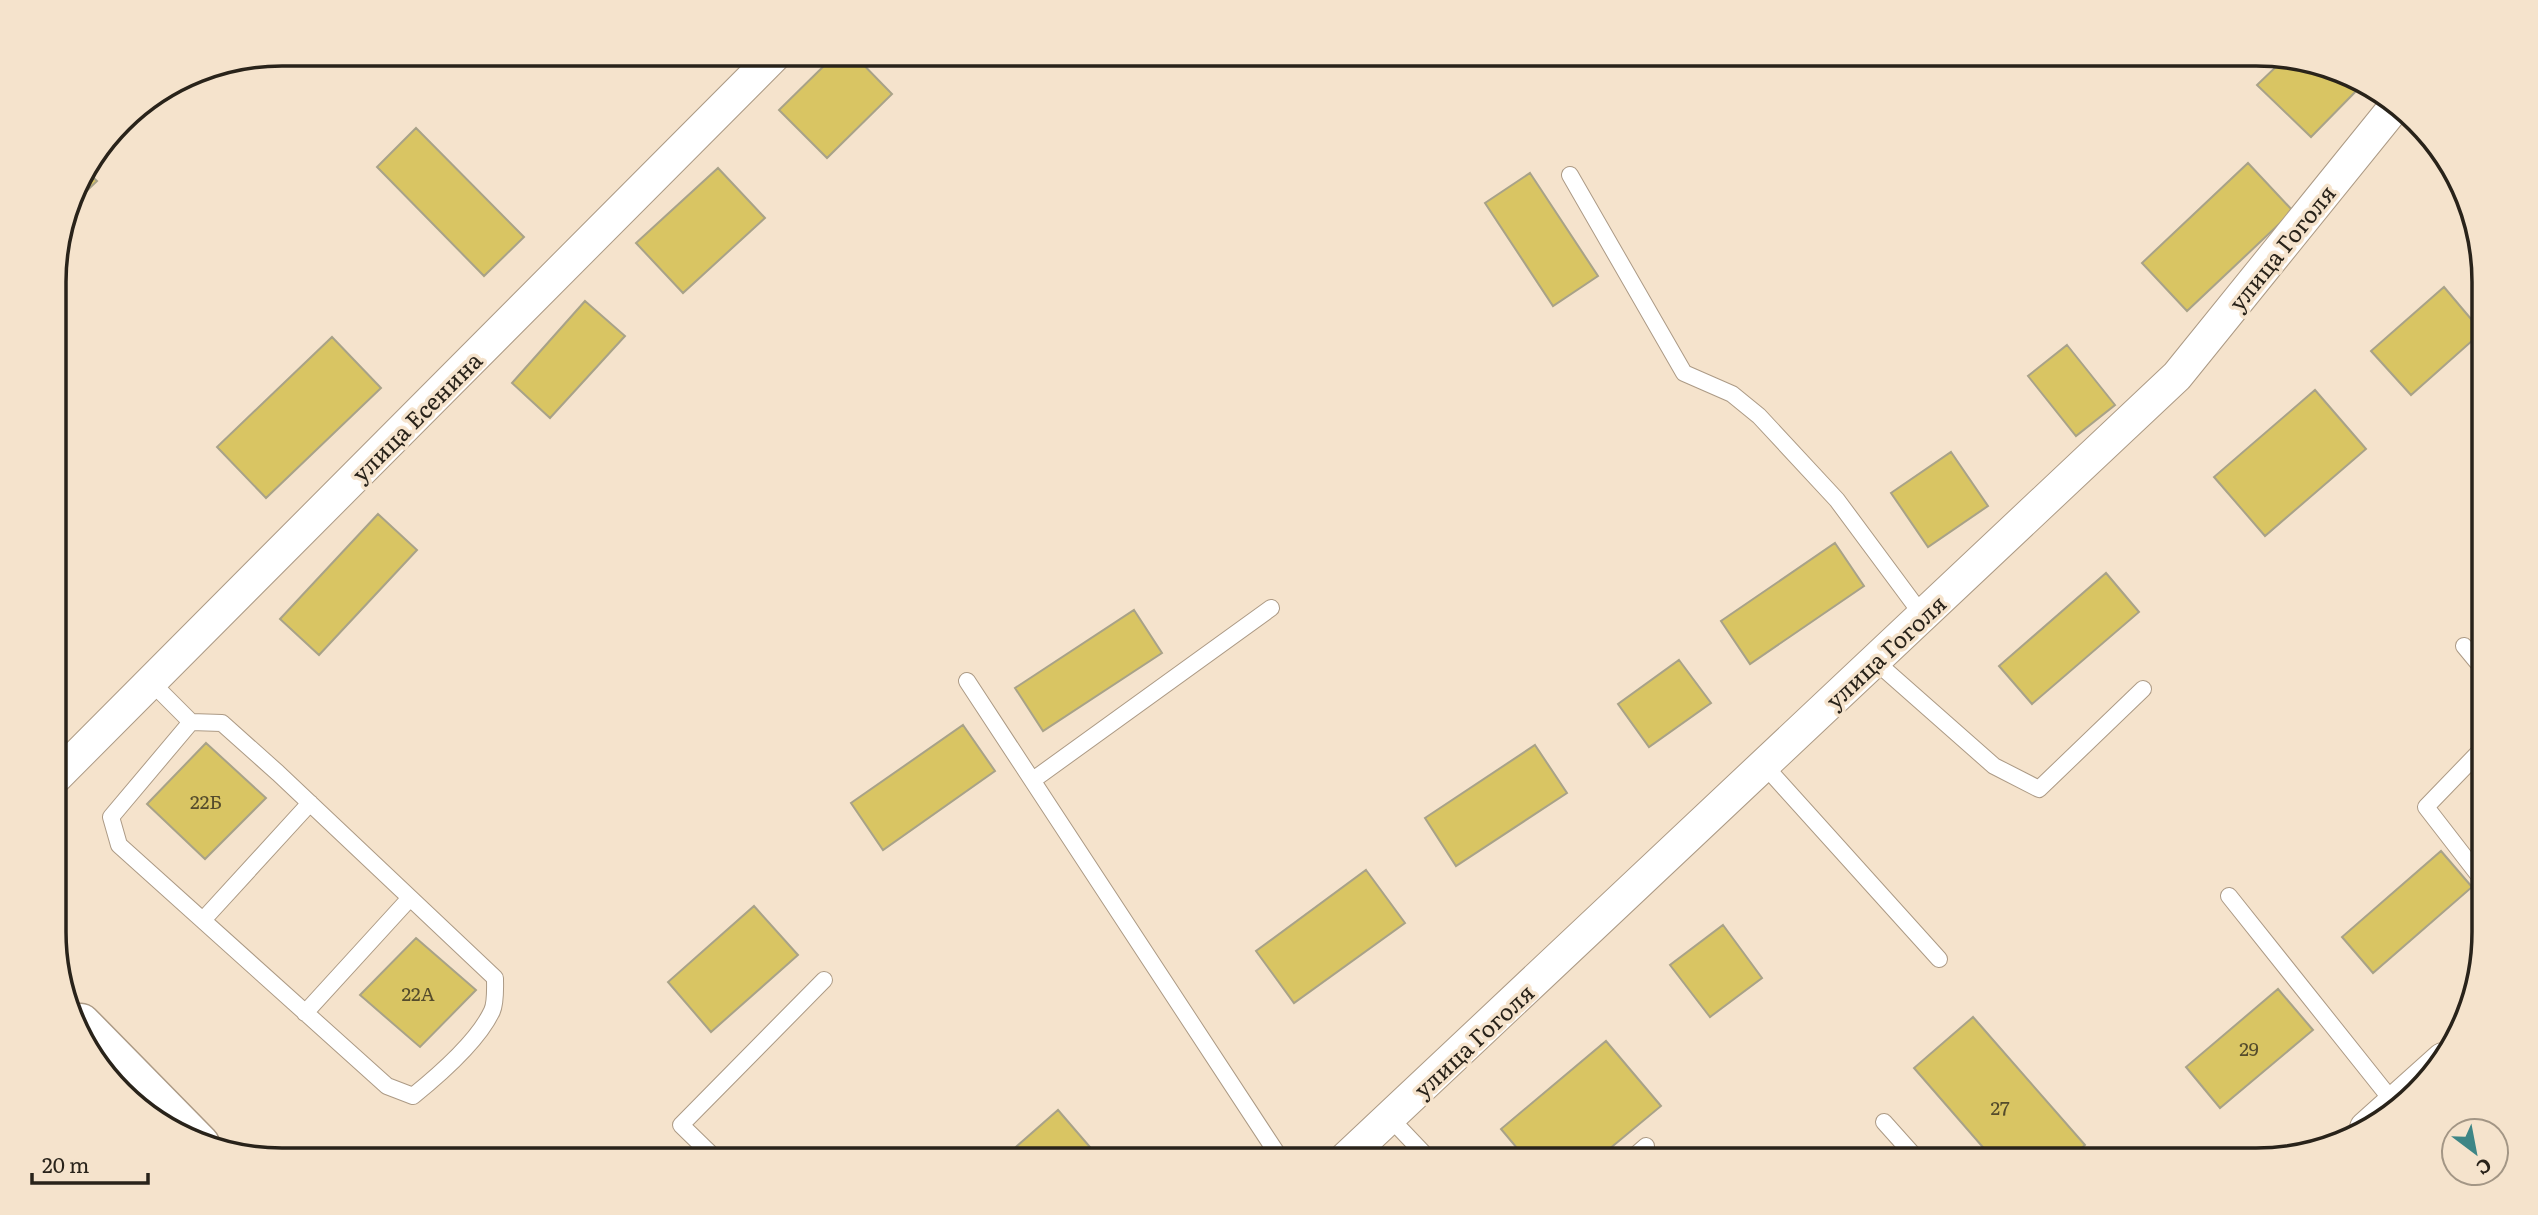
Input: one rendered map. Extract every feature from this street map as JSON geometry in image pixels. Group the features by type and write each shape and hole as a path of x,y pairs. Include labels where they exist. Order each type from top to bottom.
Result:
{"street":[{"name":"улица Есенина","path":"66,767 764,66"},
{"name":"улица Гоголя","path":"1357,1148 2177,376 2389,113"},
{"path":"92,1035 178,1121"}],"lane":[{"path":"1570,175 1684,373 1732,394 1759,416 1837,500 1923,616"},
{"path":"1034,780 1271,608"},
{"path":"2463,646 2472,656"},
{"path":"1875,661 1994,766 2039,789 2143,689"},
{"path":"967,681 1274,1148"},
{"path":"151,682 191,722 222,723 495,978 493,1009 469,1044 435,1079 413,1096 387,1086 119,845 111,817 191,722"},
{"path":"2472,759 2426,807 2472,866"},
{"path":"1764,765 1938,960"},
{"path":"202,920 310,803"},
{"path":"2228,896 2391,1100"},
{"path":"305,1013 410,898"},
{"path":"705,1148 681,1125 824,980"},
{"path":"1390,1118 1419,1148"},
{"path":"1884,1122 1907,1148"}],"building":[{"path":"824,66 865,66 892,94 827,158 779,110"},
{"path":"2275,67 2325,78 2356,91 2311,137 2257,85"},
{"path":"416,128 524,237 484,276 377,167"},
{"path":"2248,163 2293,211 2187,311 2142,263"},
{"path":"718,168 765,218 683,293 636,243"},
{"path":"1530,173 1598,276 1553,306 1485,203"},
{"path":"2444,287 2472,320 2472,341 2411,395 2371,351"},
{"path":"585,301 625,336 550,418 512,383"},
{"path":"332,337 381,388 266,498 217,447"},
{"path":"2067,345 2115,405 2076,436 2028,376"},
{"path":"2315,390 2366,449 2265,536 2214,477"},
{"path":"1951,452 1988,506 1928,547 1891,493"},
{"path":"378,514 417,550 319,655 280,619"},
{"path":"1835,543 1864,586 1750,664 1721,621"},
{"path":"2106,573 2139,612 2032,704 1999,666"},
{"path":"1134,610 1162,653 1043,731 1015,688"},
{"path":"1679,660 1711,703 1649,747 1618,704"},
{"path":"963,725 995,771 883,850 851,803"},
{"path":"206,743 266,798 205,859 147,804"},
{"path":"1535,745 1567,793 1456,866 1425,818"},
{"path":"2441,851 2472,887 2373,973 2342,937"},
{"path":"1366,870 1405,923 1294,1003 1256,951"},
{"path":"754,906 798,955 711,1032 668,982"},
{"path":"1723,925 1762,978 1710,1017 1670,965"},
{"path":"416,938 476,990 420,1047 360,995"},
{"path":"2278,989 2313,1030 2220,1108 2186,1067"},
{"path":"1973,1017 2085,1145 2082,1148 1984,1148 1914,1068"},
{"path":"1606,1041 1661,1106 1610,1148 1517,1148 1501,1129"},
{"path":"1058,1110 1091,1148 1015,1148"}]}
